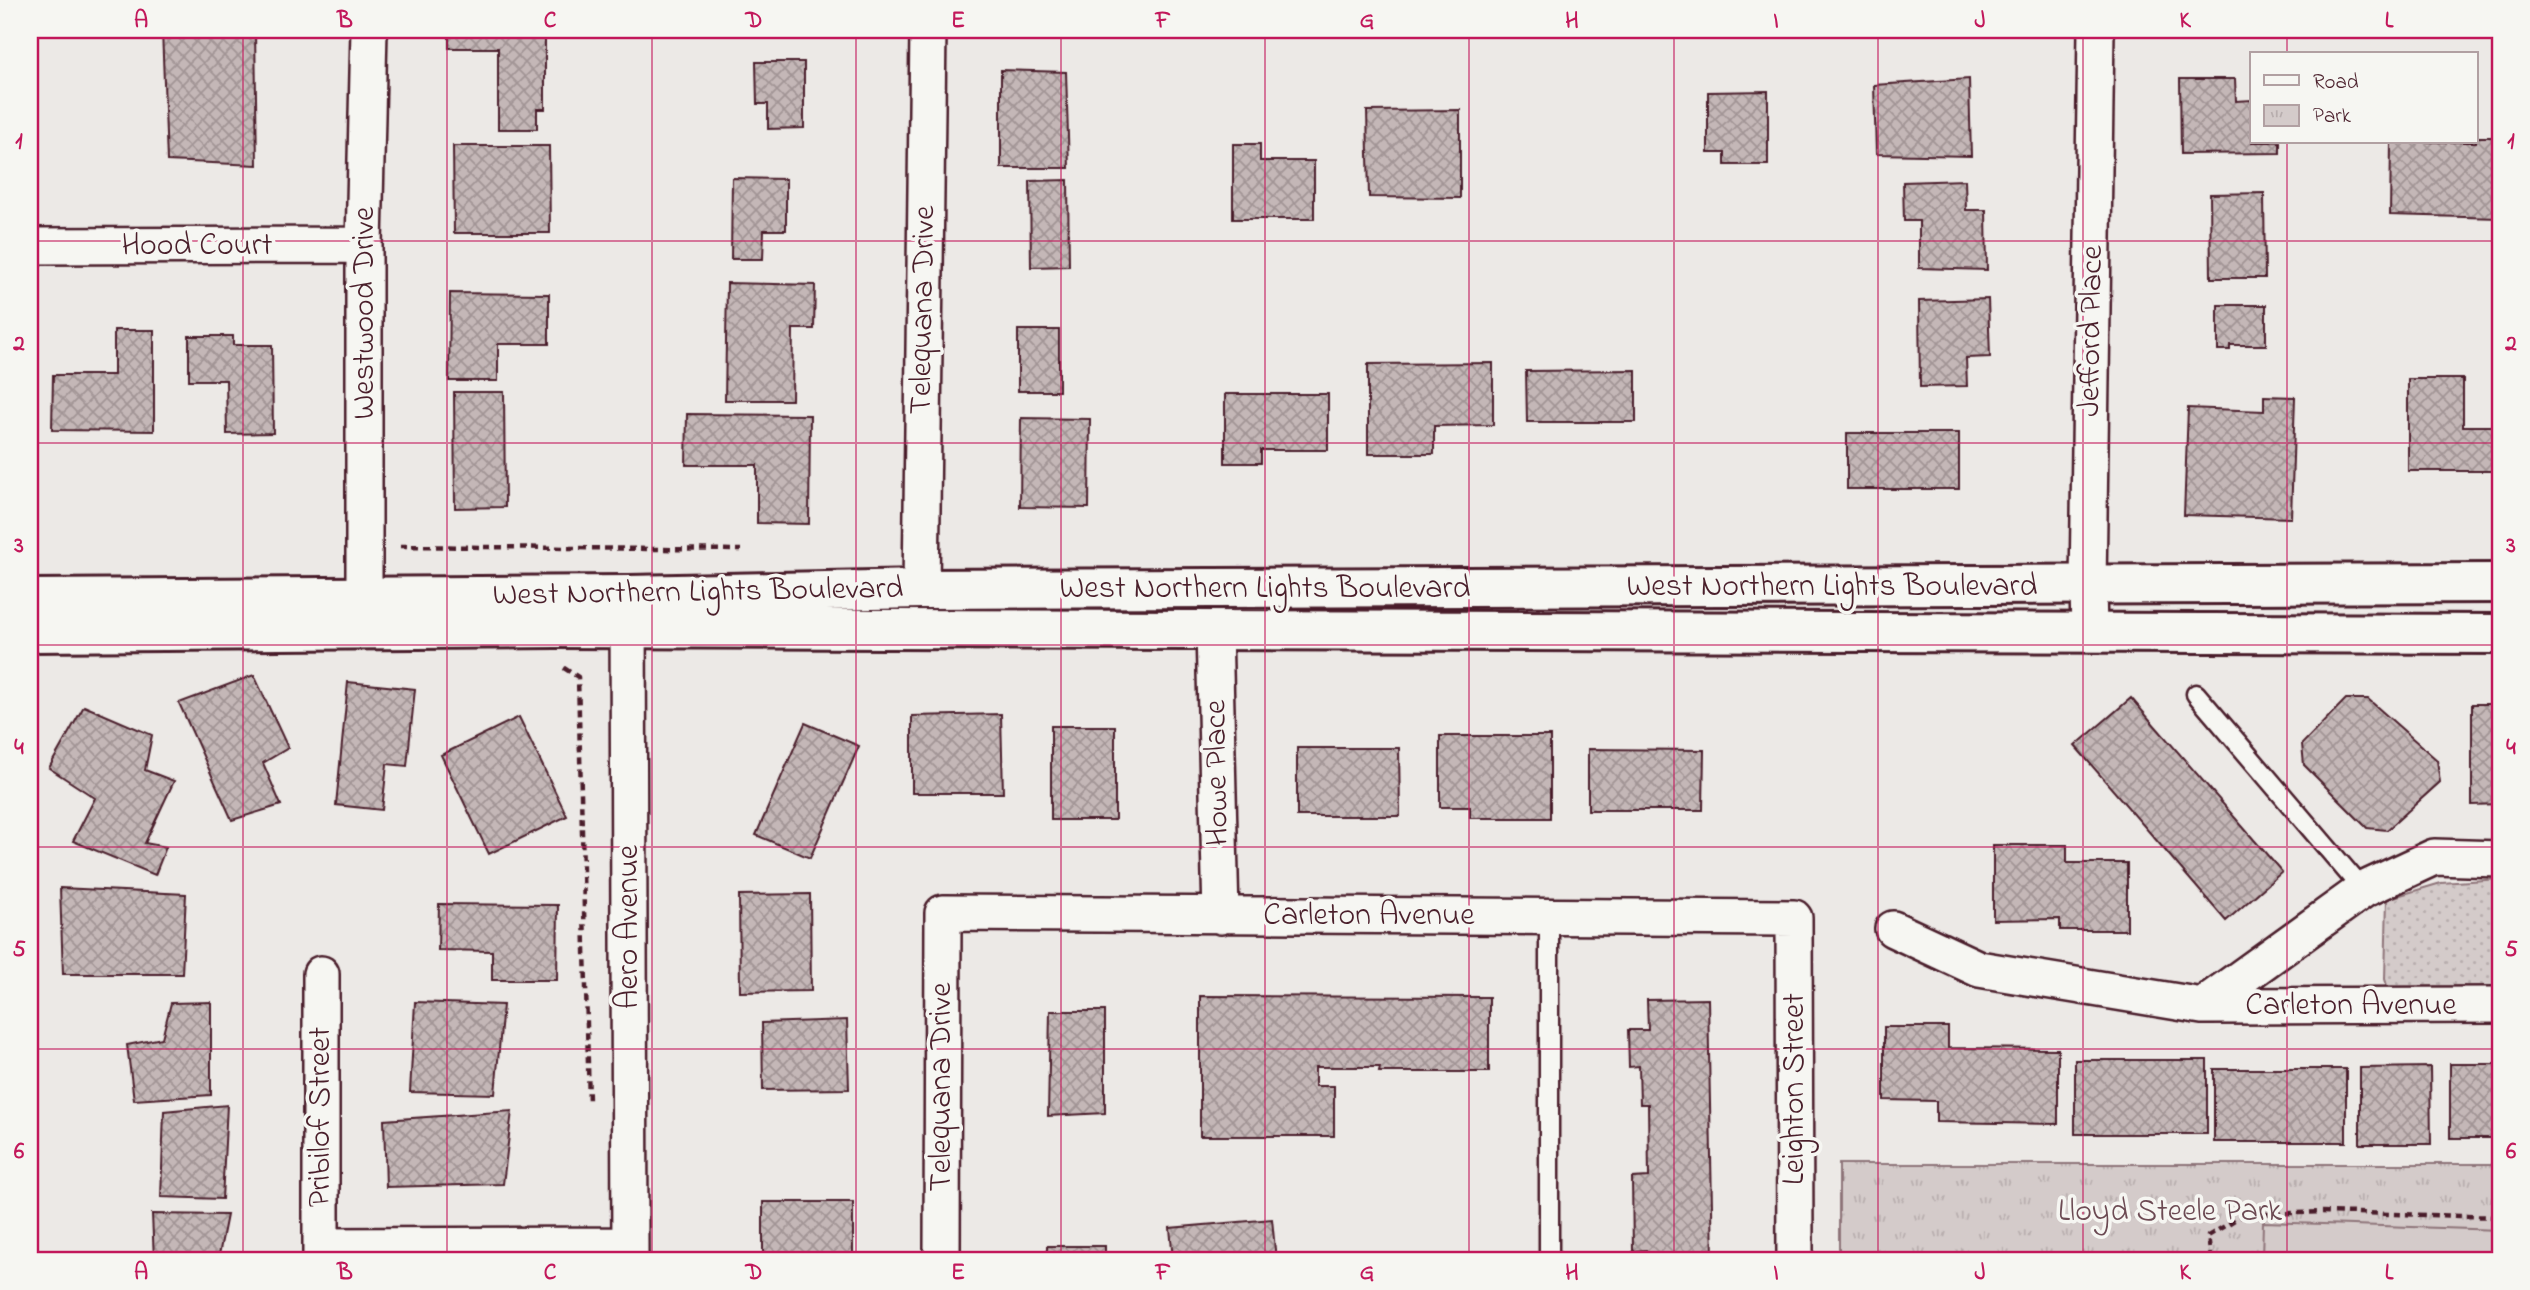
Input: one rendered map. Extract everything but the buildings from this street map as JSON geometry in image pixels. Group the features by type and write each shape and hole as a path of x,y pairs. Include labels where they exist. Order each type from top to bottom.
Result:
{"street":[{"name":"Westwood Drive","path":"364,596 364,245 369,30"},
{"name":"Telequana Drive","path":"921,589 928,30"},
{"name":"Jefford Place","path":"2089,633 2096,30"},
{"name":"Hood Court","path":"30,246 364,245"},
{"name":"West Northern Lights Boulevard","path":"30,632 628,612 921,589 2500,583"},
{"path":"1626,588 1626,631"},
{"name":"West Northern Lights Boulevard","path":"30,599 364,596 628,612 1214,630 2500,634"},
{"name":"Aero Avenue","path":"628,612 630,1253"},
{"name":"Howe Place","path":"1214,630 1221,916"},
{"name":"Carleton Avenue","path":"2202,1006 2363,890 2434,857 2500,859"},
{"name":"Telequana Drive","path":"942,1260 943,913"},
{"name":"Carleton Avenue","path":"943,913 1794,918"},
{"name":"Leighton Street","path":"1794,918 1795,1260"},
{"name":"Carleton Avenue","path":"1893,929 1979,969 2202,1006 2500,1005"},
{"name":"Pribilof Street","path":"321,974 321,1253"},
{"path":"321,1253 630,1253"}],"lane":[{"path":"2196,694 2363,890"},
{"path":"1549,916 1549,1260"}],"path":[{"path":"554,662 578,677 589,1115"},
{"path":"2211,1260 2208,1236 2243,1215 2322,1212 2500,1217"}],"green space":[{"path":"2500,879 2500,992 2388,989 2385,979 2387,899 2441,883"},
{"name":"Lloyd Steele Park","path":"1839,1164 2500,1164 2500,1260 1839,1260"},
{"path":"2263,1222 2500,1230 2500,1260 2262,1260"}]}
